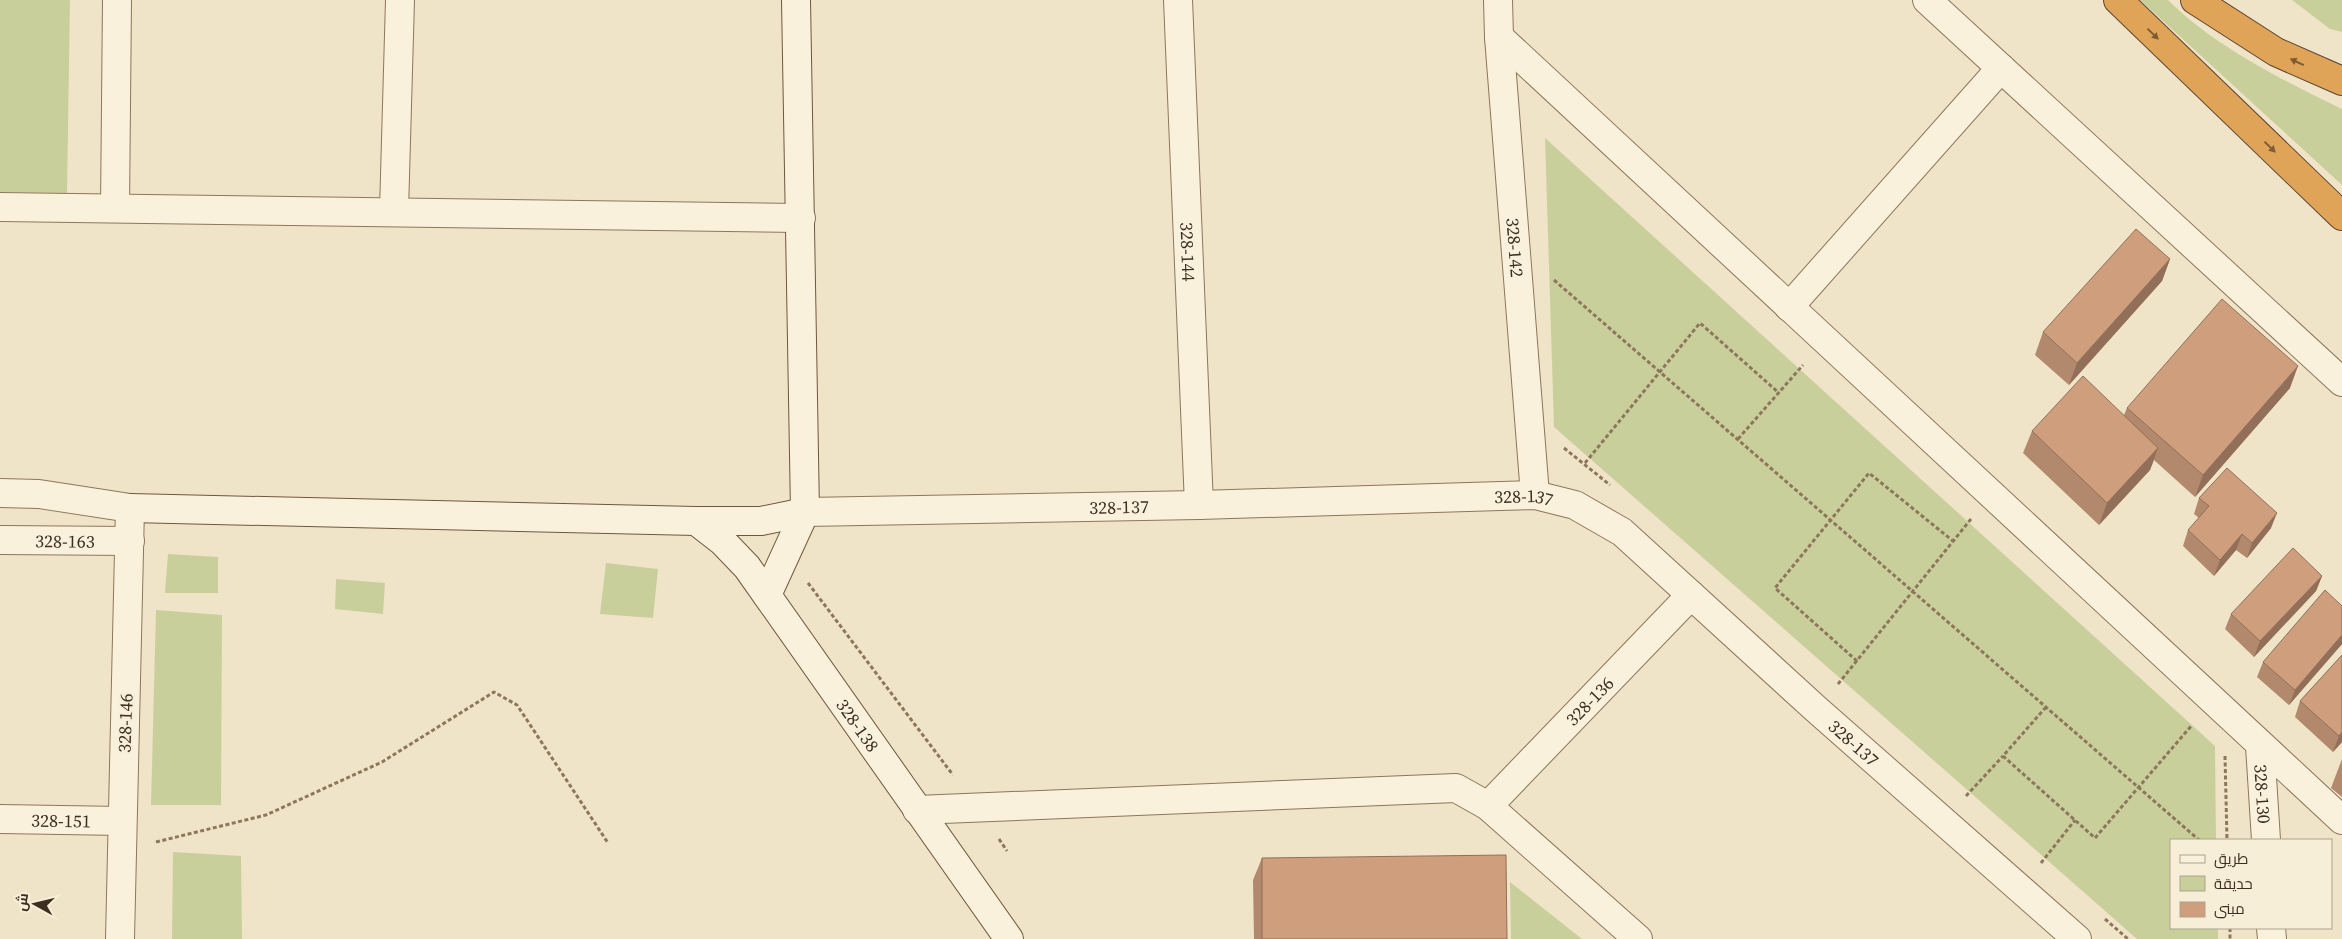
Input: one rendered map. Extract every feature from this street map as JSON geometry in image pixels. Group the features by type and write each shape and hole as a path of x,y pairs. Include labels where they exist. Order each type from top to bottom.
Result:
{"highway":[{"path":"2118,0 2342,216"},
{"path":"2195,0 2276,52 2342,82"}],"street":[{"path":"115,208 117,0"},
{"path":"394,211 400,0"},
{"path":"767,595 805,512 802,218 796,0"},
{"name":"328-144","path":"1178,0 1198,505"},
{"name":"328-142","path":"1498,0 1499,37 1534,495"},
{"path":"1927,0 2342,382"},
{"path":"1499,37 2260,746 2342,820"},
{"path":"1789,307 2001,68"},
{"path":"0,207 802,218"},
{"name":"328-137","path":"0,493 39,494 130,508 696,521 761,521 805,512 1198,505 1534,495 1574,505 1622,532 1816,709 2077,939"},
{"name":"328-146","path":"120,939 130,508"},
{"name":"328-138","path":"696,521 723,542 747,567 1009,939"},
{"name":"328-163","path":"0,540 130,541"},
{"name":"328-136","path":"1488,806 1691,595"},
{"name":"328-130","path":"2260,746 2266,839"},
{"path":"917,810 1456,788 1488,806 1638,939"},
{"name":"328-151","path":"0,819 122,822"}],"path":[{"path":"1554,280 2198,839"},
{"path":"1585,463 1700,323 1779,392"},
{"path":"1738,440 1806,363"},
{"path":"1562,446 1585,463 1614,489"},
{"path":"1857,661 1774,588 1868,473 1953,541"},
{"path":"1838,684 1974,515"},
{"path":"786,552 1007,851"},
{"path":"1830,678 1845,691"},
{"path":"122,852 266,814 382,762 494,692 517,705 608,843"},
{"path":"1971,804 1964,798 2046,707"},
{"path":"2003,756 2095,838 2195,722"},
{"path":"2225,753 2228,839"},
{"path":"2041,864 2075,820"},
{"path":"2034,858 2048,870"},
{"path":"2099,914 2128,939"}],"green space":[{"path":"0,0 70,0 67,193 0,192"},
{"path":"2140,0 2168,0 2207,33 2250,61 2342,109 2342,185"},
{"path":"2292,0 2342,0 2342,32 2330,29"},
{"path":"1545,138 2215,746 2216,839 2170,839 2170,929 2218,929 2218,939 2137,939 1554,427"},
{"path":"168,554 218,557 218,593 165,593"},
{"path":"606,563 658,569 653,618 600,614"},
{"path":"336,579 385,583 383,614 335,609"},
{"path":"156,610 222,615 221,805 151,805"},
{"path":"173,852 241,856 242,939 172,939"},
{"path":"1510,882 1582,939 1511,939"}],"building":[{"path":"2136,229 2170,259 2077,363 2043,332"},
{"path":"2222,299 2298,366 2203,475 2127,408"},
{"path":"2083,376 2158,448 2107,503 2032,431"},
{"path":"2227,468 2277,513 2252,543 2242,534 2220,560 2188,530 2209,506 2199,498"},
{"path":"2293,548 2322,576 2260,641 2231,614"},
{"path":"2325,590 2342,606 2342,635 2295,690 2263,662"},
{"path":"2342,655 2342,732 2339,736 2300,701"},
{"path":"1506,855 1507,939 1262,939 1262,858"}]}
